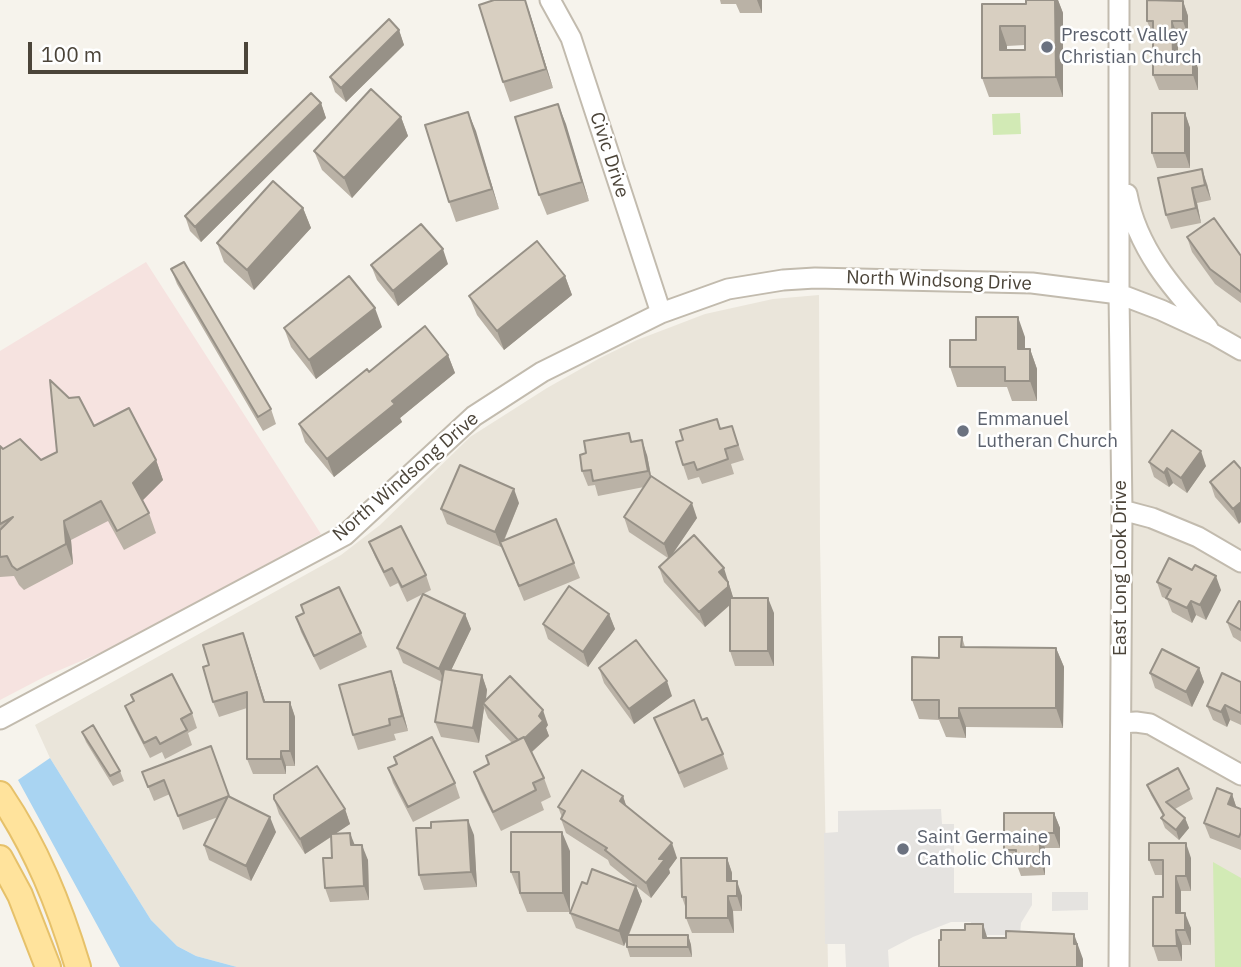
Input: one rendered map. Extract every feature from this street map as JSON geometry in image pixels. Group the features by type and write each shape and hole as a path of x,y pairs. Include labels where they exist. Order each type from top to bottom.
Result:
{"main road":[{"path":"0,794 39,860 65,922 78,967"},
{"path":"0,858 20,895 48,967"}],"street":[{"name":"Civic Drive","path":"550,0 571,38 660,313"},
{"name":"East Long Look Drive","path":"1119,0 1122,510 1119,967"},
{"path":"1119,154 1129,205 1139,236 1159,270 1213,334 1241,350"},
{"name":"North Windsong Drive","path":"0,719 345,535 474,416 542,372 660,313 728,289 815,278 1032,283 1119,294 1213,334"},
{"path":"1122,510 1152,518 1198,537 1241,562"},
{"path":"1121,723 1150,724 1241,775"}],"shaded area":[{"path":"1126,0 1241,0 1241,967 1124,967"},
{"path":"146,262 321,534 130,640 46,676 0,700 0,351"},
{"path":"819,295 820,543 828,967 237,967 196,956 177,946 151,920 50,758 35,725 341,555 380,525 470,437 600,358 637,340 705,314 773,299"},
{"path":"941,809 942,824 954,824 954,893 1032,893 1032,905 1021,923 1020,935 972,935 971,922 951,922 888,950 889,967 846,967 845,944 825,944 824,833 838,832 838,811"},
{"path":"1052,892 1088,892 1088,910 1052,911"}],"green space":[{"path":"1020,113 1021,134 993,135 992,114"},
{"path":"1213,862 1241,878 1241,967 1215,967"}],"water":[{"path":"50,758 151,920 177,946 196,956 237,967 120,967 18,780"}],"building":[{"path":"494,0 525,0 546,69 503,82 479,5"},
{"path":"1026,0 1055,0 1056,77 982,78 982,4 1026,4","holes":["1000,26 1025,26 1025,50 1000,50"]},
{"path":"1147,0 1183,1 1183,21 1172,21 1173,54 1193,54 1193,75 1153,75 1153,21 1147,21"},
{"path":"389,19 399,30 341,88 330,77"},
{"path":"371,89 401,117 344,178 314,151"},
{"path":"311,93 321,103 195,227 185,216"},
{"path":"558,104 582,182 539,195 515,117"},
{"path":"468,112 492,189 449,202 425,125"},
{"path":"1152,113 1185,113 1185,153 1152,153"},
{"path":"1202,169 1205,185 1192,188 1196,208 1166,215 1158,178"},
{"path":"273,181 303,208 247,270 217,243"},
{"path":"1214,218 1241,256 1241,292 1210,269 1187,237"},
{"path":"421,224 443,249 393,291 371,265"},
{"path":"537,241 565,276 497,331 469,296"},
{"path":"184,262 271,409 258,417 171,269"},
{"path":"349,276 375,308 309,360 284,328"},
{"path":"976,317 1018,317 1018,349 1030,349 1030,381 1005,381 1005,367 950,367 950,340 976,340"},
{"path":"425,326 448,355 392,401 395,404 327,459 299,424"},
{"path":"50,380 69,398 79,397 94,426 129,408 156,460 133,483 149,513 117,531 101,501 64,521 66,544 17,570 7,556 0,557 0,530 13,517 0,524 0,446 3,449 20,439 41,460 57,452"},
{"path":"717,419 720,429 732,426 738,445 725,449 728,459 697,470 694,462 683,465 676,442 683,440 680,430"},
{"path":"1172,430 1201,451 1181,478 1167,468 1164,473 1149,462"},
{"path":"629,433 631,442 642,440 648,471 593,481 591,470 582,471 580,455 586,453 584,441"},
{"path":"1234,461 1241,469 1241,502 1233,509 1210,482"},
{"path":"460,465 514,489 495,532 441,509"},
{"path":"651,476 692,503 664,544 624,517"},
{"path":"556,519 574,563 519,586 500,542"},
{"path":"401,526 426,575 402,587 392,568 384,572 369,542"},
{"path":"694,535 724,568 719,572 728,582 728,587 699,612 659,567"},
{"path":"1169,558 1192,570 1195,565 1216,576 1200,605 1191,601 1187,608 1166,598 1171,589 1157,582"},
{"path":"569,586 609,614 583,652 543,624"},
{"path":"339,587 361,633 314,656 296,617 304,613 301,605"},
{"path":"423,594 465,614 439,669 397,648"},
{"path":"730,598 768,598 768,651 730,651"},
{"path":"1239,601 1241,602 1241,630 1227,622"},
{"path":"243,633 264,702 290,702 290,751 281,751 281,759 247,759 247,692 213,702 203,667 209,665 203,645"},
{"path":"939,637 962,637 961,647 1056,648 1056,708 959,708 959,718 939,718 939,700 912,700 912,657 939,658"},
{"path":"636,640 667,681 629,709 599,668"},
{"path":"1162,649 1199,668 1186,692 1150,673"},
{"path":"444,669 482,675 473,728 435,722"},
{"path":"391,671 402,716 389,719 390,725 353,735 339,685"},
{"path":"1222,673 1241,682 1241,713 1225,705 1221,712 1207,706"},
{"path":"172,674 192,713 181,719 187,730 160,744 156,737 144,743 125,706 134,701 131,695"},
{"path":"510,676 543,710 539,716 543,721 525,738 518,740 483,703"},
{"path":"694,700 702,720 707,718 723,754 679,773 654,718"},
{"path":"93,725 120,771 110,776 82,732"},
{"path":"432,737 455,783 408,807 388,768 397,764 394,757"},
{"path":"524,737 544,778 533,783 536,790 493,812 474,772 489,764 486,756"},
{"path":"211,746 229,796 178,816 164,780 148,787 142,772"},
{"path":"317,766 345,809 300,839 274,795"},
{"path":"1178,768 1189,789 1166,802 1185,818 1176,830 1161,818 1164,815 1147,785"},
{"path":"582,770 623,796 620,801 672,843 659,859 665,859 646,883 605,850 607,848 561,819 565,811 558,807"},
{"path":"1217,788 1232,794 1228,804 1241,809 1239,837 1204,823"},
{"path":"228,796 270,817 246,866 204,845"},
{"path":"1004,813 1054,813 1054,833 1040,833 1040,860 1016,861 1016,850 1004,850"},
{"path":"468,820 471,872 419,875 416,828 431,828 431,822"},
{"path":"511,832 562,832 563,893 520,893 519,872 511,872"},
{"path":"350,833 351,845 362,845 364,886 325,888 323,858 332,858 331,834"},
{"path":"1149,843 1186,843 1186,876 1176,876 1176,913 1185,913 1185,930 1176,930 1177,946 1153,946 1153,897 1163,897 1163,860 1149,860"},
{"path":"681,858 727,858 727,881 737,881 737,896 728,896 728,918 686,918 686,897 682,897"},
{"path":"592,869 636,886 619,931 570,913 582,882 587,884"},
{"path":"965,924 983,924 983,938 1006,938 1006,931 1074,934 1077,967 939,967 941,930 965,930"},
{"path":"627,935 688,935 688,947 627,947"}],"place":[{"name":"Prescott Valley Christian Church","path":"1047,47"},
{"name":"Emmanuel Lutheran Church","path":"963,431"},
{"name":"Saint Germaine Catholic Church","path":"903,849"}]}
